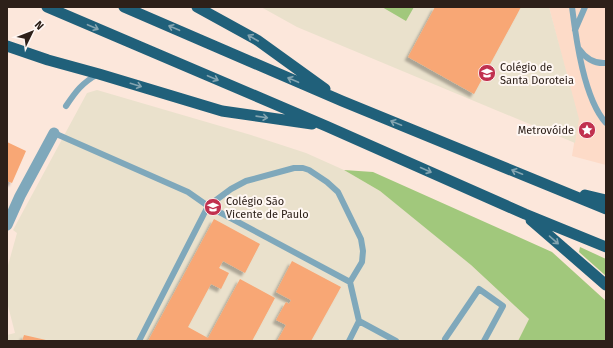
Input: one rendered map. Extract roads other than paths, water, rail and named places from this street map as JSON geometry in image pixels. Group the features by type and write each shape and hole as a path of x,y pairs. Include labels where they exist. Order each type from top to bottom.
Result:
{"highway":[{"path":"124,7 342,101 606,210"},
{"path":"197,7 257,40 342,101"},
{"path":"52,9 326,126 525,214 606,247"},
{"path":"7,46 48,60 222,111 326,126"},
{"path":"553,187 606,200"},
{"path":"525,214 606,285"}],"street":[{"path":"7,225 20,196 54,134"}],"lane":[{"path":"572,7 577,46 592,100 596,109 606,123"},
{"path":"575,31 586,7"},
{"path":"577,46 583,54 594,62 606,63"},
{"path":"66,106 80,86 99,74"},
{"path":"54,134 188,192 208,206 350,282"},
{"path":"139,341 208,206 231,189 246,181 294,168 309,170 327,182 338,192 361,239 363,251 362,262 350,282 360,321 349,341"},
{"path":"445,339 479,289 503,306 484,341"},
{"path":"360,321 396,341"}],"place":[{"name":"Colégio de Santa Doroteia","path":"487,73"},
{"name":"Metrovóide","path":"587,130"},
{"name":"Colégio São Vicente de Paulo","path":"213,207"}]}
